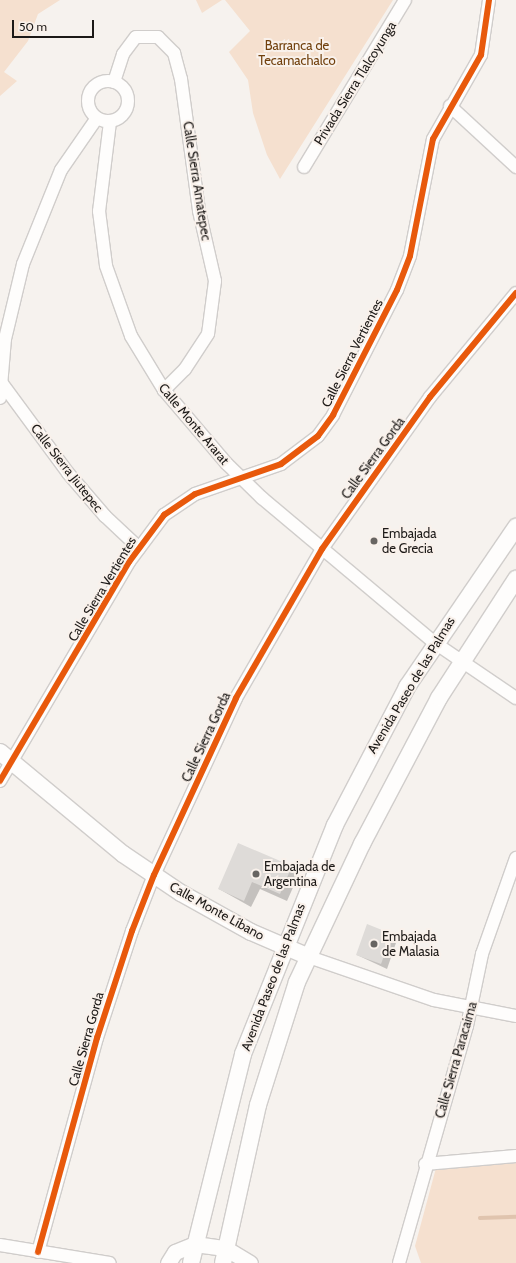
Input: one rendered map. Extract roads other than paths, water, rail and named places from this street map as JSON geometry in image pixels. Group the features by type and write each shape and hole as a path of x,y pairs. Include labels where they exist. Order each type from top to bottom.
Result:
{"main road":[{"name":"Avenida Paseo de las Palmas","path":"191,1263 241,1062 284,946 361,771 435,643 516,527"},
{"name":"Avenida Paseo de las Palmas","path":"224,1256 271,1059 309,957 389,790 462,662 516,578"},
{"name":"Calle Monte Líbano","path":"6,756 123,854 154,875 200,904 309,957"}],"street":[{"name":"Privada Sierra Tlalcoyunga","path":"304,167 405,0"},
{"name":"Calle Sierra Vertientes","path":"0,782 6,756 139,548 164,515 179,504 223,484 243,480 266,472 299,452 318,436 346,392 410,256 417,232 428,155 450,106 481,55 489,0"},
{"name":"Calle Sierra Amatepec","path":"114,82 122,54 136,37 158,37 174,53 181,78 199,211 215,281 208,334 185,369 164,390"},
{"path":"101,82 114,82 126,92 128,107 117,119 110,122 97,118 89,108 89,96 101,82"},
{"path":"450,106 516,166"},
{"path":"0,398 9,317 23,264 61,170 97,118"},
{"name":"Calle Monte Ararat","path":"110,122 99,211 106,266 131,336 164,390 243,480 322,549 435,643 516,698"},
{"name":"Calle Sierra Gorda","path":"38,1252 99,1031 154,875 236,698 322,549 430,397 516,293"},
{"name":"Calle Sierra Jiutepec","path":"1,382 68,473 105,516 139,548"},
{"name":"Calle Sierra Paracaima","path":"399,1263 425,1164 471,1008 494,913 516,858"},
{"name":"Calle Monte Líbano","path":"309,957 402,991 471,1008 516,1016"},
{"path":"425,1164 516,1156"},
{"path":"168,1263 175,1252 195,1244 224,1256 250,1263"},
{"path":"0,1245 110,1263"}],"waterway":[{"path":"480,1218 516,1217"}],"place":[{"name":"Embajada de Grecia","path":"374,541"},
{"name":"Embajada de Argentina","path":"256,874"},
{"name":"Embajada de Malasia","path":"374,944"}],"park label":[{"name":"Barranca de Tecamachalco","path":"297,54"}]}
